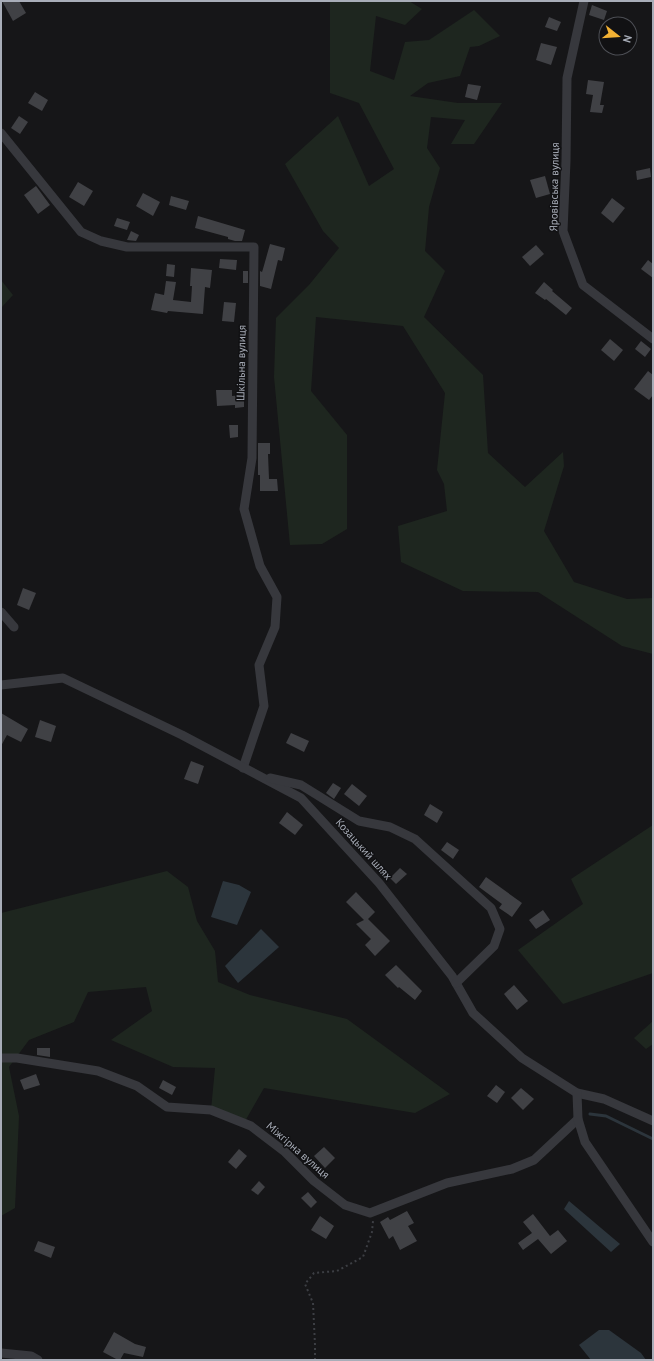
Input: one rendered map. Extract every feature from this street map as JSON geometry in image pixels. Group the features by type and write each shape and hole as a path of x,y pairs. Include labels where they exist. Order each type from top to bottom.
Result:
{"street":[{"name":"Яровівська вулиця","path":"584,1 567,78 563,231 583,285 653,338"},
{"name":"Шкільна вулиця","path":"1,133 81,232 101,241 127,246 254,247 252,458 244,508 260,566 277,597 275,626 259,665 264,706 243,768"},
{"path":"1,612 14,627"},
{"name":"Козацький шлях","path":"1,685 63,678 182,735 301,798 379,883 452,976 473,1013 494,1033 522,1058 577,1093 604,1099 653,1121"},
{"path":"258,776 301,785 359,821 390,827 415,839 491,908 500,929 494,946 456,983"},
{"name":"Міжгірна вулиця","path":"1,1058 17,1058 98,1071 136,1086 167,1107 211,1110 244,1123 251,1126 285,1152 314,1181 345,1205 370,1213 373,1212"},
{"path":"577,1093 578,1120 585,1142 653,1242"},
{"path":"373,1212 447,1183 512,1169 534,1160 578,1120"},
{"path":"1,1353 31,1356 38,1360"}],"path":[{"path":"315,1360 313,1303 305,1284 314,1273 337,1271 363,1257 372,1232 373,1212"}],"shaded area":[{"path":"330,1 409,1 422,9 405,25 376,16 370,71 394,80 405,42 429,40 474,10 500,36 479,46 470,47 460,76 428,83 410,96 458,103 502,103 474,144 451,144 465,120 431,117 427,148 440,168 429,207 425,251 445,271 424,317 483,375 488,453 525,487 563,452 564,466 544,531 574,582 627,599 653,598 653,654 622,646 538,592 463,591 401,562 398,526 447,511 444,484 437,470 445,393 403,326 316,317 311,391 347,435 347,529 322,544 290,545 274,377 276,318 309,285 339,248 323,231 285,164 338,116 369,186 394,169 359,103 330,93"},
{"path":"1,280 13,295 1,308"},
{"path":"653,825 653,973 563,1004 518,950 583,904 571,879"},
{"path":"167,871 188,887 197,921 215,951 218,982 250,995 347,1019 450,1094 415,1113 264,1088 244,1123 211,1110 215,1068 173,1067 111,1040 152,1011 146,987 88,992 74,1022 29,1040 9,1067 19,1116 15,1208 1,1216 1,913"},
{"path":"223,881 239,885 251,892 237,925 211,917"},
{"path":"261,929 279,947 238,983 225,966"},
{"path":"653,1021 653,1044 646,1049 634,1038"},
{"path":"569,1201 620,1244 611,1252 564,1209"},
{"path":"599,1330 609,1330 641,1353 646,1360 591,1360 579,1345"}],"building":[{"path":"2,1 19,1 26,13 13,21"},
{"path":"592,5 607,11 605,16 598,16 598,18 589,15"},
{"path":"549,17 561,22 557,31 545,27"},
{"path":"541,43 557,47 551,65 536,60"},
{"path":"588,80 604,82 600,105 604,105 602,113 590,112 593,95 586,94"},
{"path":"468,84 481,86 477,100 465,97"},
{"path":"35,92 48,100 42,111 28,103"},
{"path":"19,116 28,122 20,134 11,128"},
{"path":"650,168 651,177 637,180 636,171"},
{"path":"545,176 550,194 536,198 530,180"},
{"path":"78,182 93,191 84,206 69,197"},
{"path":"36,186 50,205 38,214 24,195"},
{"path":"143,193 160,202 153,216 136,206"},
{"path":"171,196 189,201 186,210 169,205"},
{"path":"612,198 625,208 613,223 601,213"},
{"path":"198,216 245,230 242,241 235,241 228,239 228,237 195,228"},
{"path":"117,218 130,222 127,230 114,226"},
{"path":"131,231 139,235 136,241 127,240"},
{"path":"270,244 285,248 282,261 278,260 271,289 260,286 260,271 262,272"},
{"path":"536,245 544,254 530,266 522,257"},
{"path":"220,259 237,260 236,270 219,268"},
{"path":"648,260 653,264 653,278 641,269"},
{"path":"167,264 175,265 174,277 166,276"},
{"path":"191,268 212,270 210,288 205,287 203,314 168,311 167,313 151,310 155,293 164,295 166,281 176,282 173,300 191,302"},
{"path":"243,271 248,271 248,283 243,283"},
{"path":"544,282 572,308 566,315 546,299 545,300 535,293"},
{"path":"224,302 236,303 234,322 222,321"},
{"path":"610,339 623,350 614,361 601,350"},
{"path":"641,341 651,349 645,357 635,349"},
{"path":"648,371 653,375 653,395 649,400 634,389"},
{"path":"216,390 232,390 232,396 244,395 244,407 235,408 235,405 217,406"},
{"path":"229,425 238,425 238,437 230,438"},
{"path":"258,443 270,443 270,454 268,454 269,479 277,479 278,491 260,491 260,475 258,475"},
{"path":"23,588 36,593 29,610 17,605"},
{"path":"1,713 28,729 21,742 7,735 1,746"},
{"path":"40,720 56,726 51,742 35,737"},
{"path":"291,733 309,741 304,752 286,743"},
{"path":"191,761 204,766 198,784 184,779"},
{"path":"333,783 341,788 334,799 326,793"},
{"path":"352,784 367,796 359,806 344,794"},
{"path":"430,804 443,812 437,823 424,815"},
{"path":"287,812 303,825 295,835 279,823"},
{"path":"447,842 459,850 453,859 441,850"},
{"path":"400,868 407,874 396,884 390,878"},
{"path":"486,877 522,903 512,917 499,908 502,904 479,887"},
{"path":"356,892 375,912 368,919 390,941 375,956 365,945 371,939 356,924 364,920 346,902"},
{"path":"543,910 550,920 536,929 529,920"},
{"path":"396,965 422,991 415,1000 399,987 398,988 385,975"},
{"path":"514,985 528,1001 517,1010 504,994"},
{"path":"37,1048 50,1048 50,1057 37,1055"},
{"path":"36,1074 40,1085 24,1090 20,1080"},
{"path":"163,1080 176,1087 172,1095 159,1088"},
{"path":"496,1085 505,1092 497,1103 487,1096"},
{"path":"521,1088 534,1099 523,1110 511,1098"},
{"path":"324,1147 335,1158 325,1168 314,1156"},
{"path":"239,1149 247,1156 236,1169 228,1162"},
{"path":"259,1181 265,1187 258,1195 251,1190"},
{"path":"308,1192 317,1202 311,1208 301,1198"},
{"path":"407,1211 414,1223 408,1226 417,1241 400,1250 393,1236 389,1239 380,1222 388,1217 390,1220"},
{"path":"533,1214 550,1236 558,1230 567,1241 551,1254 538,1239 523,1250 518,1243 532,1233 523,1222"},
{"path":"320,1216 334,1226 326,1239 311,1230"},
{"path":"38,1241 55,1247 51,1258 34,1251"},
{"path":"114,1332 135,1344 146,1347 143,1357 124,1353 120,1360 118,1360 103,1352"}],"waterway":[{"path":"590,1114 606,1116 653,1139"}]}
